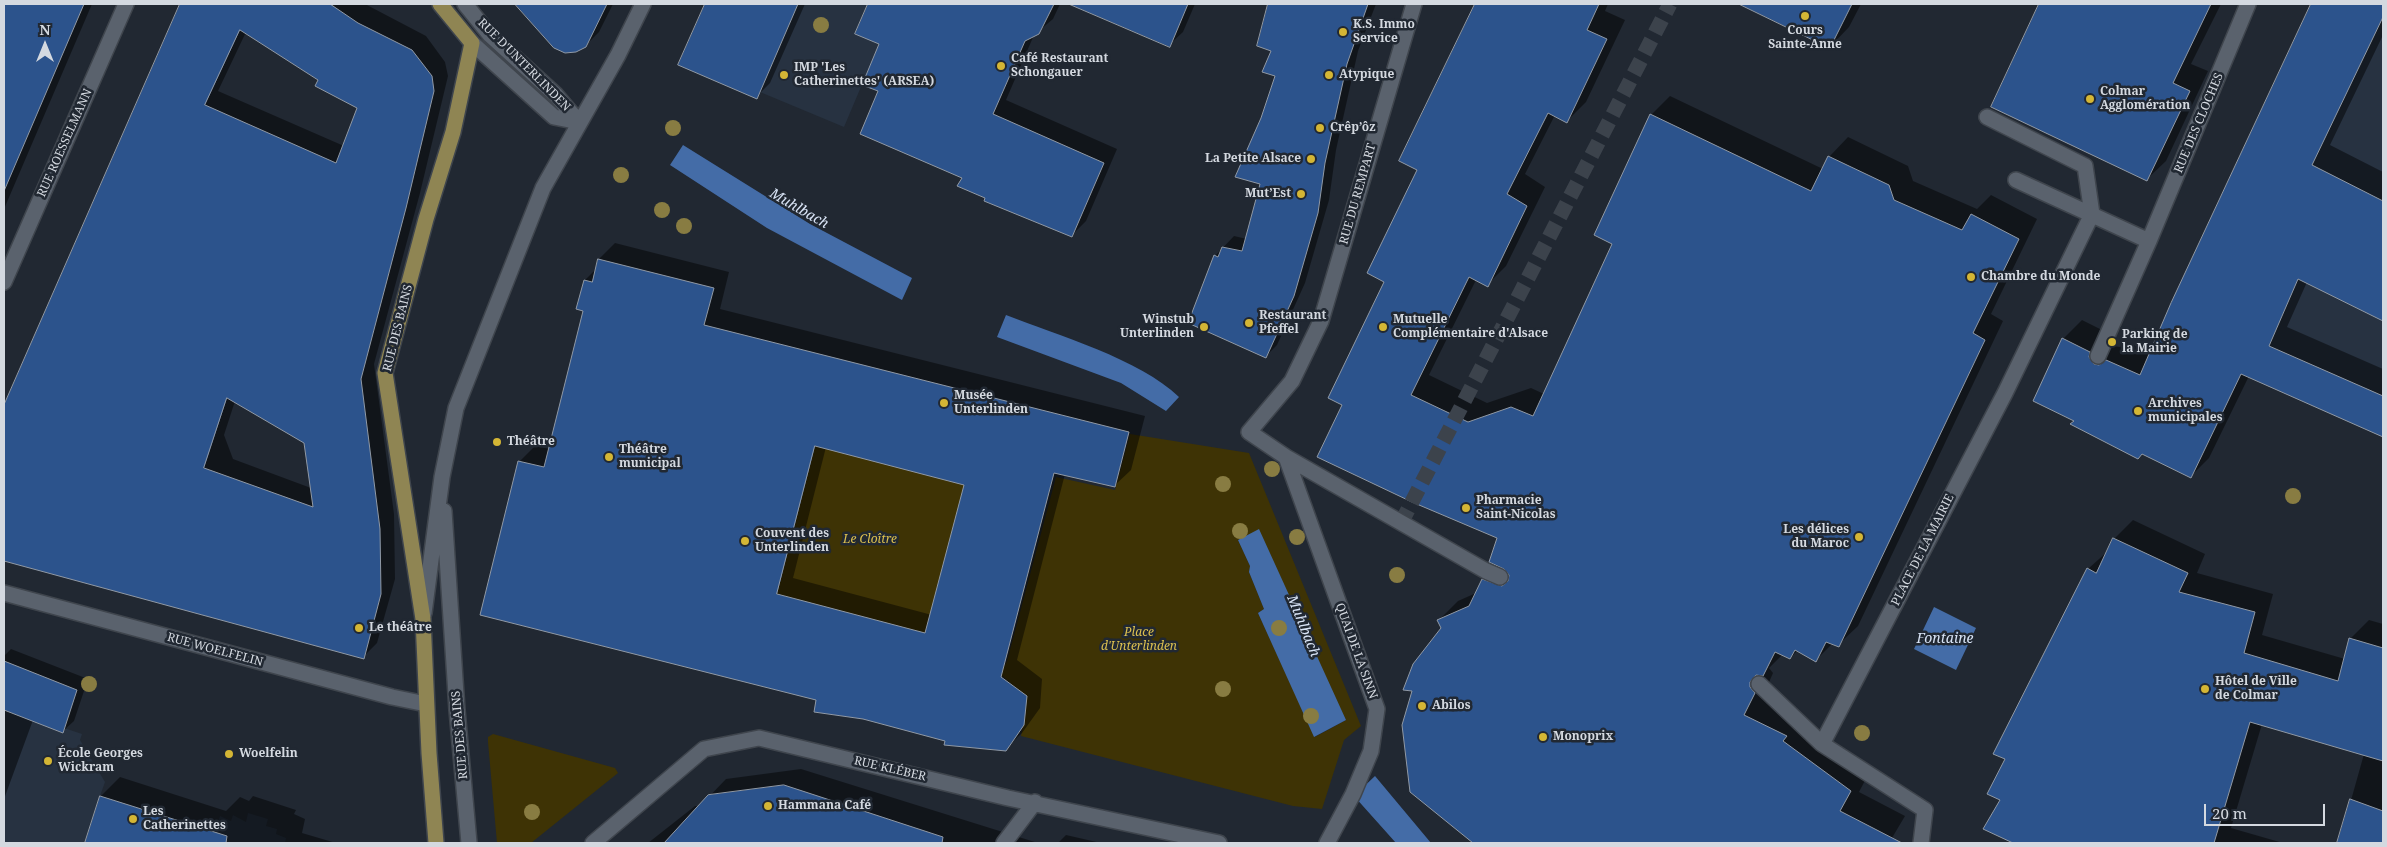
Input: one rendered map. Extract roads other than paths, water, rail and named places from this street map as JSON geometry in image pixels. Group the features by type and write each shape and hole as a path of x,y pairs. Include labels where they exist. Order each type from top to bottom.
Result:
{"main road":[{"name":"RUE D'UNTERLINDEN","path":"440,4 472,43"},
{"name":"RUE DES BAINS","path":"436,843 426,704 423,619 385,373 426,219 453,132 472,43"}],"street":[{"name":"RUE ROESSELMANN","path":"4,282 126,4"},
{"name":"RUE D'UNTERLINDEN","path":"465,4 490,35 556,95 579,122"},
{"name":"RUE DES BAINS","path":"423,619 442,477 456,408 543,188 618,55 644,4"},
{"name":"RUE DU REMPART","path":"1286,457 1249,432 1292,380 1321,321 1414,4"},
{"name":"RUE DES CLOCHES","path":"2098,356 2149,241 2248,4"},
{"name":"RUE D'UNTERLINDEN","path":"472,43 554,117 579,122"},
{"path":"1987,117 2085,166 2092,214"},
{"path":"2016,180 2149,241"},
{"name":"PLACE DE LA MAIRIE","path":"1822,744 2004,393 2092,214"},
{"path":"1286,457 1477,566 1500,577"},
{"name":"QUAI DE LA SINN","path":"1286,457 1377,709 1371,751 1353,794 1327,843"},
{"name":"RUE DES BAINS","path":"442,477 457,710 469,843"},
{"name":"RUE WOELFELIN","path":"4,593 302,674 426,704"},
{"path":"1759,684 1822,744 1925,810 1921,843"},
{"name":"RUE KLÉBER","path":"592,843 704,749 759,738 1219,843"},
{"path":"1004,843 1035,802"}],"water":[{"path":"683,145 810,224 912,278 902,300 767,228 670,165"},
{"path":"1006,315 1121,360 1162,383 1179,397 1166,411 1121,383 997,337"},
{"name":"Muhlbach","path":"1259,529 1346,720 1314,737 1258,613 1264,609 1249,572 1250,566 1238,540"},
{"name":"Fontaine","path":"1934,607 1976,628 1956,670 1914,649"},
{"path":"1375,776 1431,843 1396,843 1354,796"}],"tunnel":[{"path":"1401,523 1670,4"}],"place":[{"name":"Cours Sainte-Anne","path":"1805,16"},
{"name":"K.S. Immo Service","path":"1343,32"},
{"name":"Café Restaurant Schongauer","path":"1001,66"},
{"name":"IMP 'Les Catherinettes' (ARSEA)","path":"784,75"},
{"name":"Atypique","path":"1329,75"},
{"name":"Colmar Agglomération","path":"2090,99"},
{"name":"Crêp’ôz","path":"1320,128"},
{"name":"La Petite Alsace","path":"1311,159"},
{"name":"Mut’Est","path":"1301,194"},
{"name":"Chambre du Monde","path":"1971,277"},
{"name":"Restaurant Pfeffel","path":"1249,323"},
{"name":"Winstub Unterlinden","path":"1204,327"},
{"name":"Mutuelle Complémentaire d'Alsace","path":"1383,327"},
{"name":"Parking de la Mairie","path":"2112,342"},
{"name":"Musée Unterlinden","path":"944,403"},
{"name":"Archives municipales","path":"2138,411"},
{"name":"Théâtre","path":"497,442"},
{"name":"Théâtre municipal","path":"609,457"},
{"name":"Pharmacie Saint-Nicolas","path":"1466,508"},
{"name":"Les délices du Maroc","path":"1859,537"},
{"name":"Couvent des Unterlinden","path":"745,541"},
{"name":"Le théâtre","path":"359,628"},
{"name":"Hôtel de Ville de Colmar","path":"2205,689"},
{"name":"Abilos","path":"1422,706"},
{"name":"Monoprix","path":"1543,737"},
{"name":"Woelfelin","path":"229,754"},
{"name":"École Georges Wickram","path":"48,761"},
{"name":"Hammana Café","path":"768,806"},
{"name":"Les Catherinettes","path":"133,819"}],"park label":[{"name":"Le Cloître","path":"870,540"},
{"name":"Place d'Unterlinden","path":"1139,640"}]}
